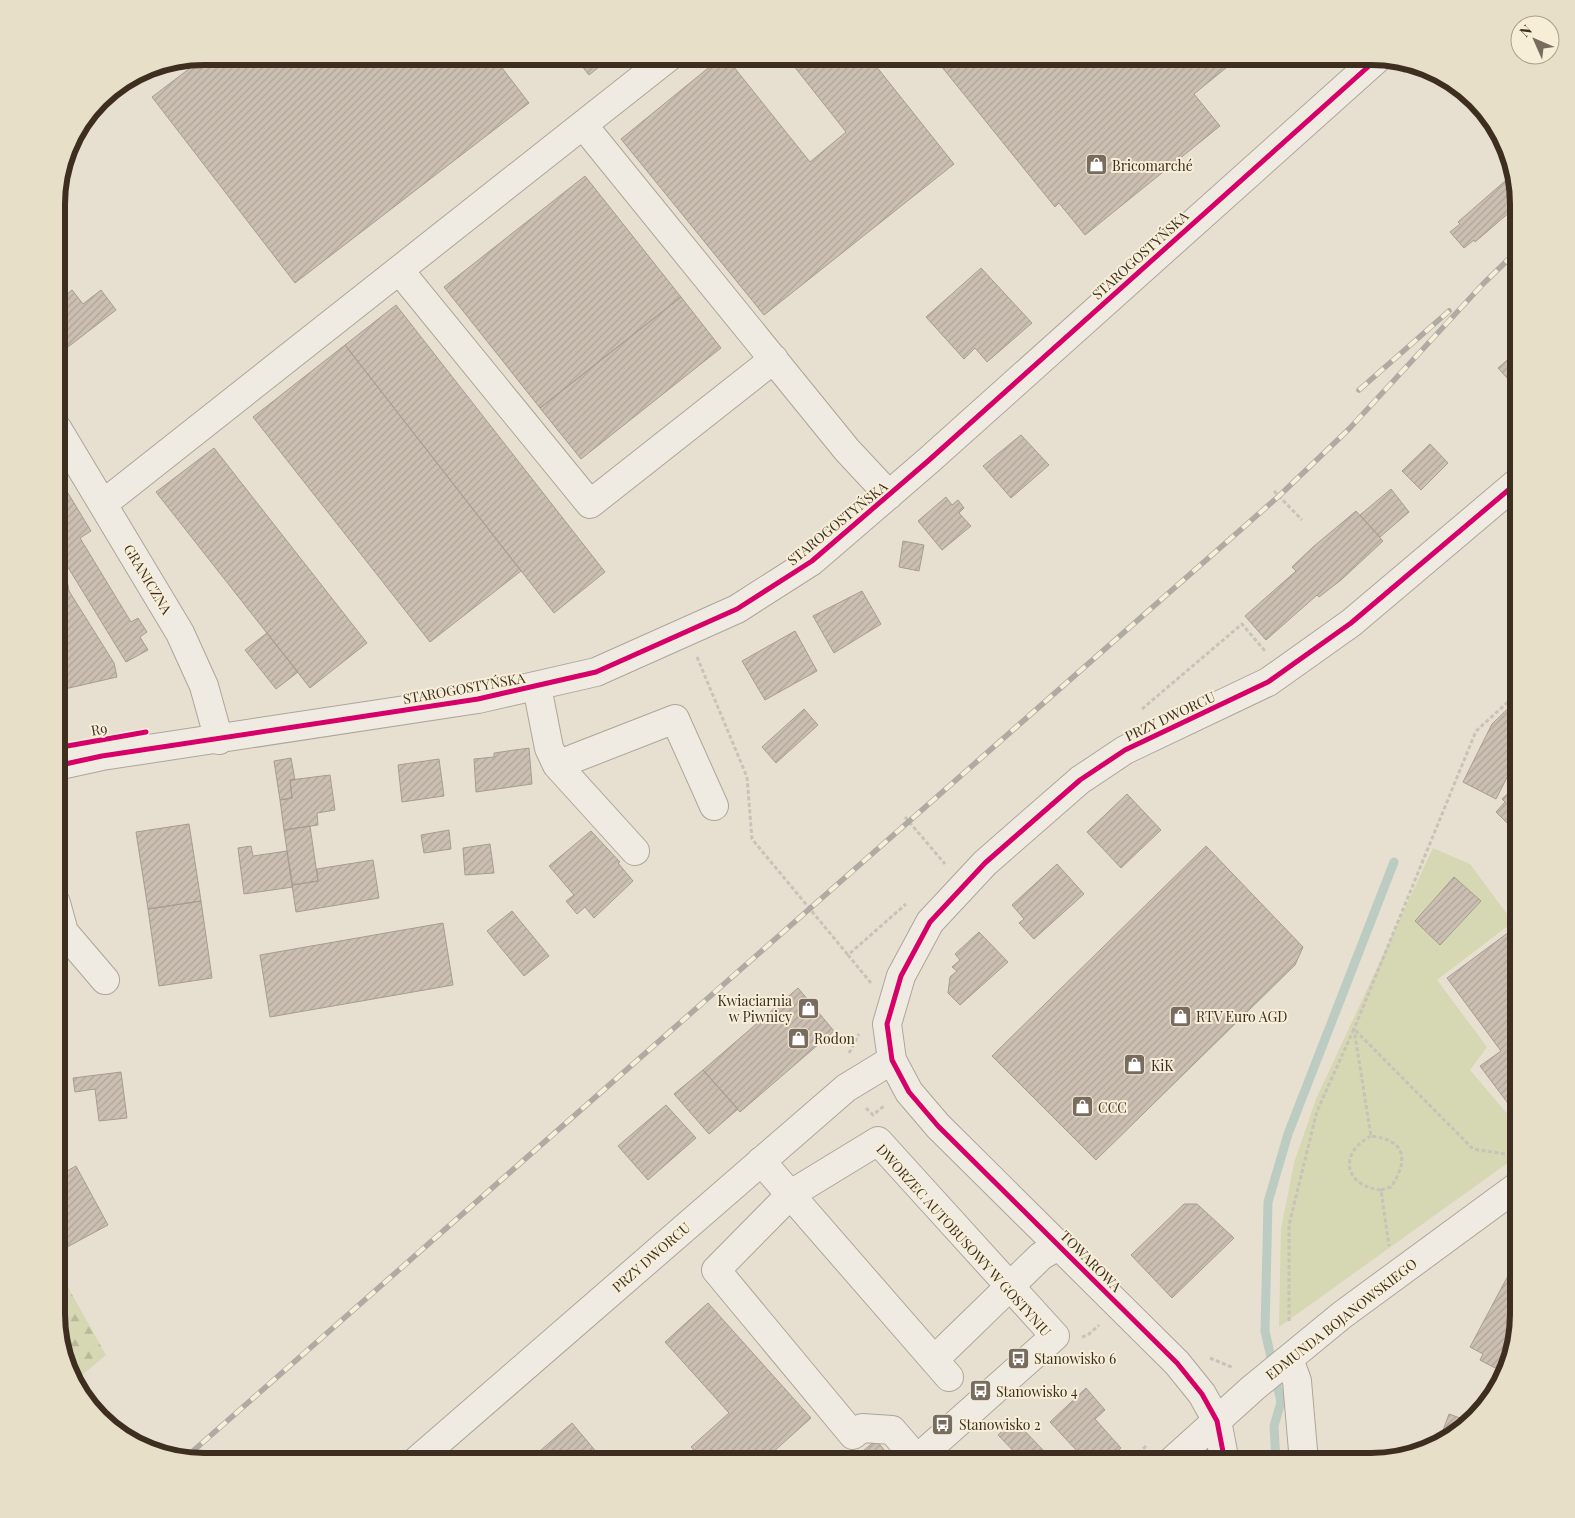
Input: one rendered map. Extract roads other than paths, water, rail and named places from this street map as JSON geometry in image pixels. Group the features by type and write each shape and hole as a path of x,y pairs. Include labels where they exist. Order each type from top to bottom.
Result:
{"street":[{"path":"103,504 659,65"},
{"name":"STAROGOSTYŃSKA","path":"65,764 102,756 219,740 478,699 537,686 596,672 737,609 812,562 1369,65"},
{"path":"583,125 848,450 889,495"},
{"path":"399,270 590,504 774,359"},
{"name":"GRANICZNA","path":"65,443 194,659 204,686 219,740"},
{"name":"PRZY DWORCU","path":"938,1126 908,1092 892,1060 887,1024 901,976 930,922 963,885 985,863 1080,780 1125,750 1268,682 1351,623 1510,489"},
{"path":"537,686 549,748 558,765 635,851"},
{"path":"558,765 675,719 714,806"},
{"path":"65,933 105,980"},
{"name":"PRZY DWORCU","path":"425,1453 846,1088 892,1060"},
{"name":"TOWAROWA","path":"938,1126 1060,1245 1177,1364 1202,1394 1217,1421 1223,1453"},
{"name":"DWORZEC AUTOBUSOWY W GOSTYNIU","path":"913,1453 892,1430 862,1428 853,1434 716,1270 791,1194 878,1141 1055,1336 925,1453"},
{"path":"761,1161 942,1368 1010,1286 1040,1256 1060,1245"},
{"name":"EDMUNDA BOJANOWSKIEGO","path":"1181,1453 1253,1388 1342,1315 1510,1192"},
{"path":"1289,1359 1298,1382 1303,1453"}],"waterway":[{"path":"1276,1453 1274,1426 1281,1402 1265,1331 1268,1202 1288,1134 1394,862"}],"railway":[{"path":"191,1452 1279,496 1349,429 1483,284 1510,258"},
{"path":"1359,390 1449,311"}],"place":[{"name":"Bricomarché","path":"1096,165"},
{"name":"Kwiaciarnia w Piwnicy","path":"808,1008"},
{"name":"RTV Euro AGD","path":"1180,1016"},
{"name":"Rodon","path":"798,1038"},
{"name":"KiK","path":"1135,1065"},
{"name":"CCC","path":"1082,1107"},
{"name":"Stanowisko 6","path":"1018,1358"},
{"name":"Stanowisko 4","path":"980,1391"},
{"name":"Stanowisko 2","path":"943,1424"}]}
